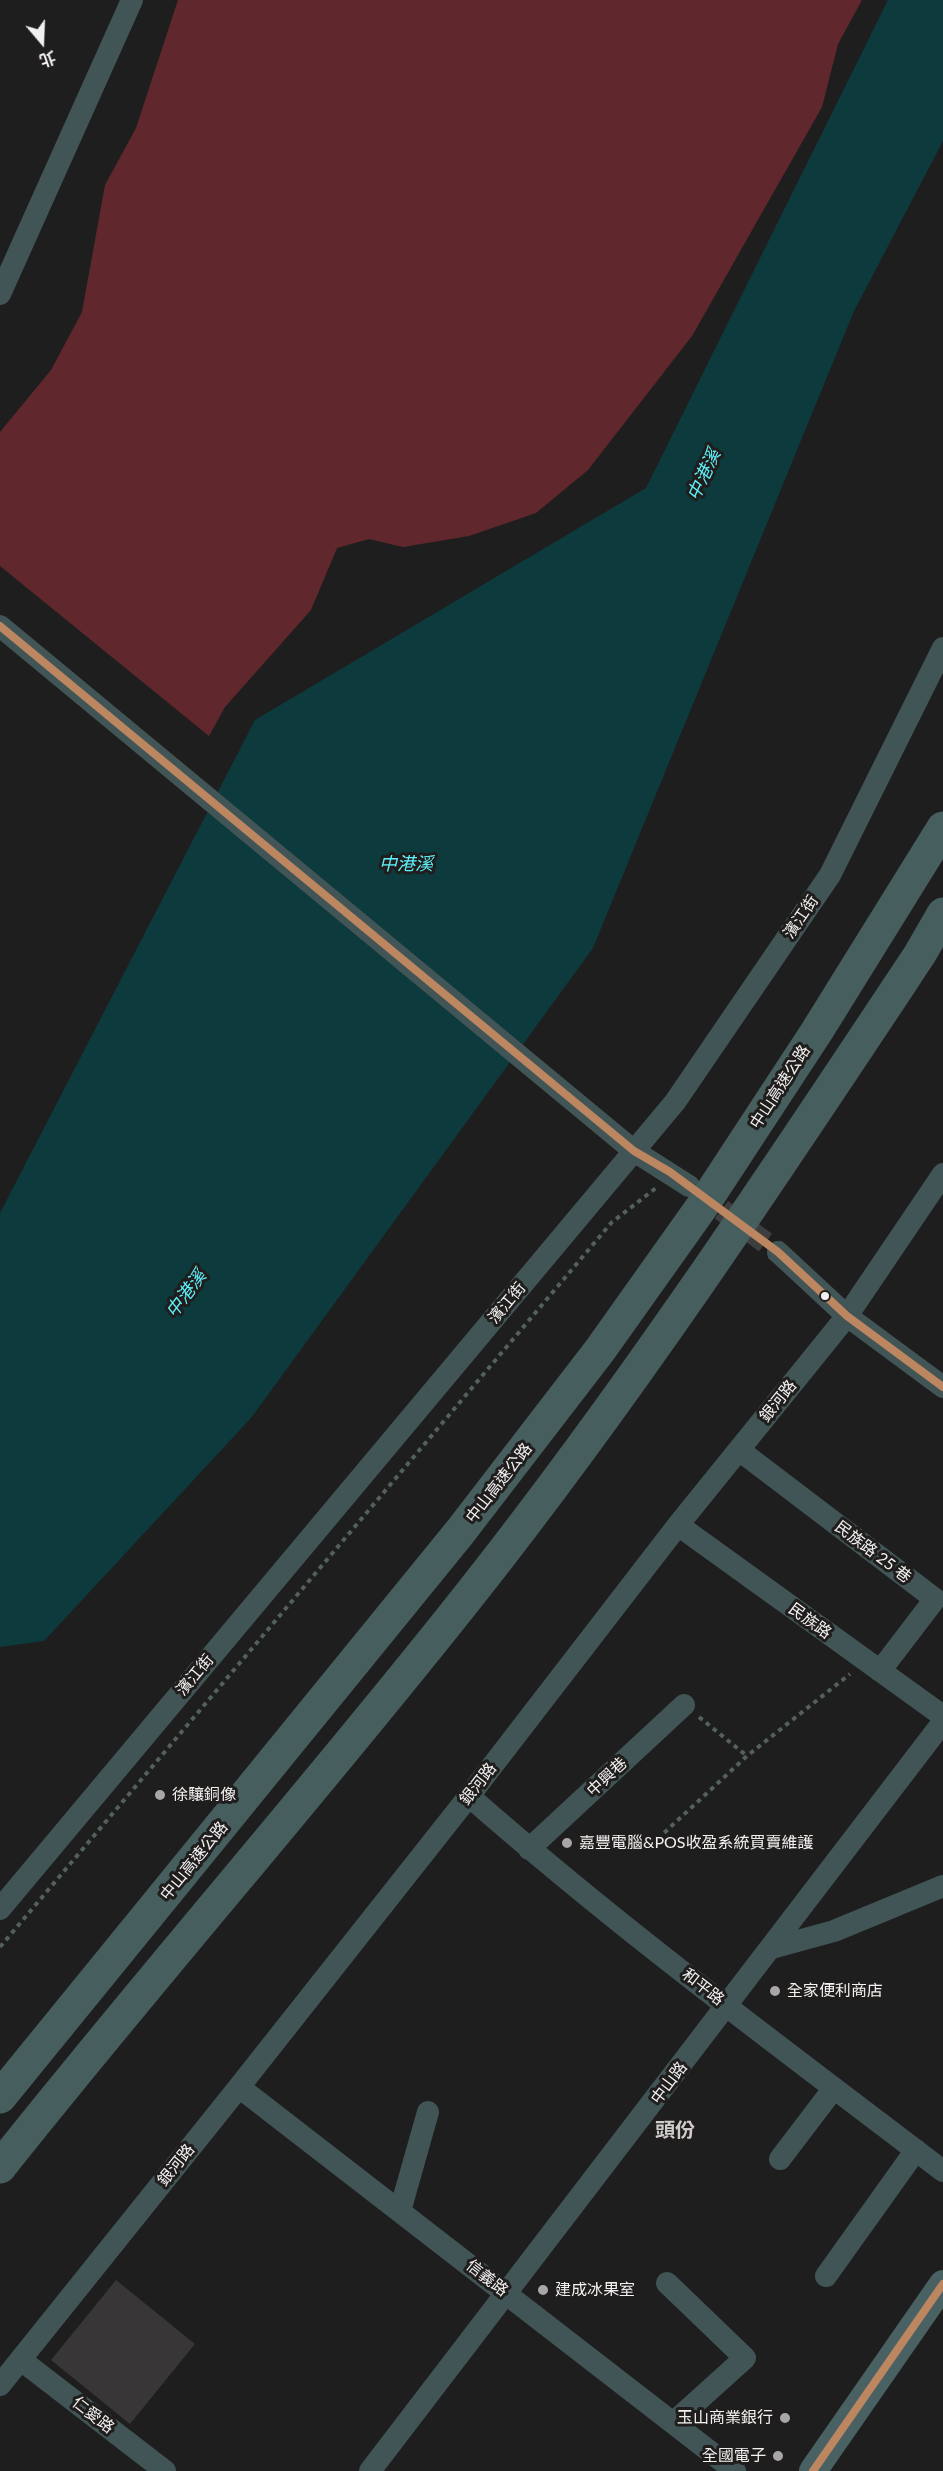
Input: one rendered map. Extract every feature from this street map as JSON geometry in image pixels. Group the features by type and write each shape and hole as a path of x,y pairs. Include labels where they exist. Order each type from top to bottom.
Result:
{"highway":[{"name":"中山高速公路","path":"0,2097 453,1541 600,1350 703,1205 798,1060 943,828"},
{"path":"0,2167 63,2087 472,1592 584,1443 736,1232 914,964 943,914"}],"main road":[{"path":"813,2471 943,2284"}],"street":[{"path":"0,294 132,0"},
{"path":"0,626 634,1151 670,1172 688,1186"},
{"name":"濱江街","path":"0,1909 675,1102 830,875 943,648"},
{"name":"銀河路","path":"0,2385 469,1796 678,1525 847,1316 943,1174"},
{"path":"778,1251 847,1316 943,1387"},
{"name":"民族路 25 巷","path":"739,1450 935,1599 873,1666"},
{"name":"民族路","path":"678,1525 943,1716"},
{"name":"中興巷","path":"529,1849 684,1705"},
{"name":"中山路","path":"370,2471 728,2007 943,1722"},
{"name":"和平路","path":"469,1796 529,1849 728,2007 943,2171"},
{"path":"772,1948 834,1931 943,1886"},
{"name":"信義路","path":"239,2087 735,2471"},
{"path":"780,2159 834,2088"},
{"path":"400,2211 428,2112"},
{"path":"826,2276 916,2150"},
{"path":"667,2283 745,2358 673,2423"},
{"name":"仁愛路","path":"21,2360 165,2471"}],"path":[{"path":"0,1947 612,1222 651,1194 670,1172"},
{"path":"651,1845 747,1756 873,1666"},
{"path":"684,1705 747,1756"}],"shaded area":[{"path":"178,0 862,0 838,44 822,107 692,336 588,470 536,513 469,536 403,547 369,539 337,548 311,610 225,707 209,736 0,566 0,432 51,370 82,312 105,185 136,128"}],"water":[{"name":"中港溪","path":"888,0 943,0 943,141 854,311 593,948 251,1418 44,1641 0,1647 0,1213 255,720 646,488"}],"building":[{"path":"116,2280 195,2344 130,2424 51,2360"}],"tunnel":[{"path":"695,1190 778,1252"}],"transit line":[{"path":"0,626 634,1151 670,1172 778,1252 847,1316 943,1387"},
{"path":"813,2471 943,2284"}],"place":[{"name":"徐驤銅像","path":"160,1795"},
{"name":"嘉豐電腦&POS收盈系統買賣維護","path":"567,1843"},
{"name":"全家便利商店","path":"775,1991"},
{"name":"建成冰果室","path":"543,2290"},
{"name":"玉山商業銀行","path":"785,2418"},
{"name":"全國電子","path":"778,2456"}],"district":[{"name":"頭份","path":"675,2131"}]}
